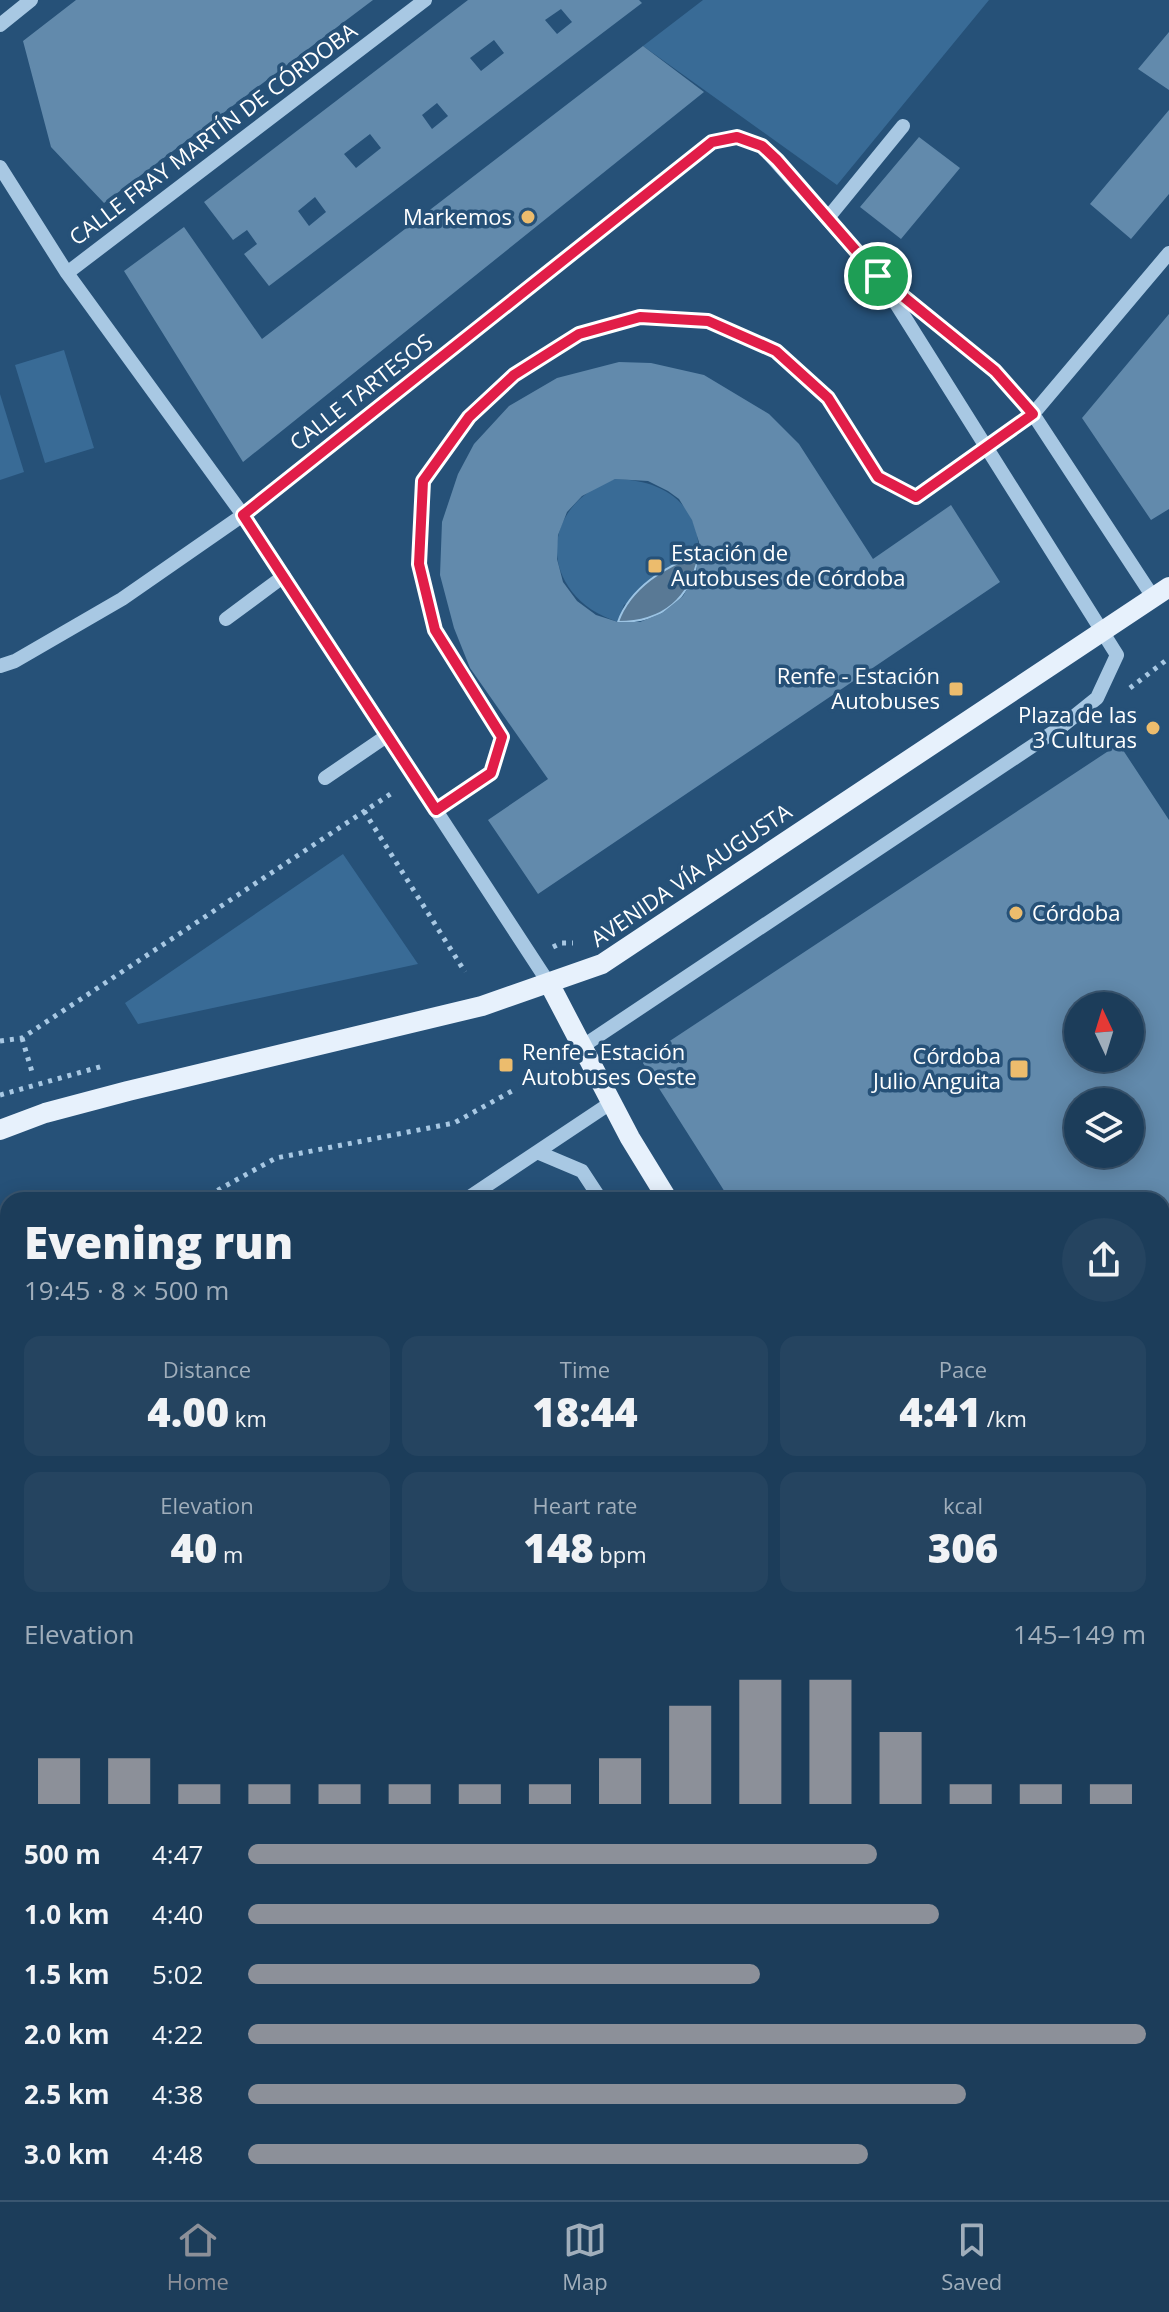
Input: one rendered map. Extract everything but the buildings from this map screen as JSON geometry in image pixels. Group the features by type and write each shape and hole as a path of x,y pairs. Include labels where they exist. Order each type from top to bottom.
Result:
{"main road":[{"name":"AVENIDA VÍA AUGUSTA","path":"0,1130 72,1105 482,1006 550,985 602,964 1161,592"},
{"path":"550,985 663,1192"}],"street":[{"path":"0,25 31,0"},
{"name":"CALLE FRAY MARTÍN DE CÓRDOBA","path":"67,273 425,0"},
{"path":"903,126 827,219 878,276 995,371 1033,414 1161,592"},
{"name":"CALLE TARTESOS","path":"0,666 15,661 122,599 243,515 712,142 737,137 762,146 827,219"},
{"path":"0,167 67,273 243,515 550,985"},
{"path":"436,810 491,773 502,737 435,630 419,564 423,481 469,417 514,375 579,334 625,321 640,317 708,321 776,351 828,398 878,477 916,497 1033,414 1169,253"},
{"path":"583,1046 1061,727 1097,698 1117,655 878,276"},
{"path":"226,619 284,576"},
{"path":"325,778 388,735"},
{"path":"477,1192 612,1102"},
{"path":"537,1152 582,1171 596,1192"}],"path":[{"path":"0,1041 22,1038 416,777"},
{"path":"364,811 465,972"},
{"path":"22,1038 32,1072"},
{"path":"214,1192 276,1158 454,1123 512,1091"}],"shaded area":[{"path":"703,0 989,0 837,185 643,46"},
{"path":"64,350 94,448 45,463 15,365"},
{"path":"0,394 24,472 0,480"},
{"path":"615,479 648,484 675,498 693,521 699,555 624,605 618,622 592,610 573,593 561,573 557,551 560,530 571,509 589,492"},
{"path":"699,555 689,584 672,605 648,618 618,622 640,588 674,565"},
{"path":"343,854 418,964 138,1024 125,1003"}],"place":[{"name":"Markemos","path":"528,217"},
{"name":"Estación de Autobuses de Córdoba","path":"655,566"},
{"name":"Renfe - Estación Autobuses","path":"956,689"},
{"name":"Plaza de las 3 Culturas","path":"1153,728"},
{"name":"Córdoba","path":"1016,913"},
{"name":"Renfe - Estación Autobuses Oeste","path":"506,1065"},
{"name":"Córdoba Julio Anguita","path":"1019,1069"}],"route":[{"path":"737,137 762,146 878,276 995,371 1033,414 916,497 878,477 828,398 776,351 708,321 640,317 579,334 514,375 469,417 423,481 419,564 435,630 502,737 491,773 436,810 243,515 712,142 737,137"}]}
